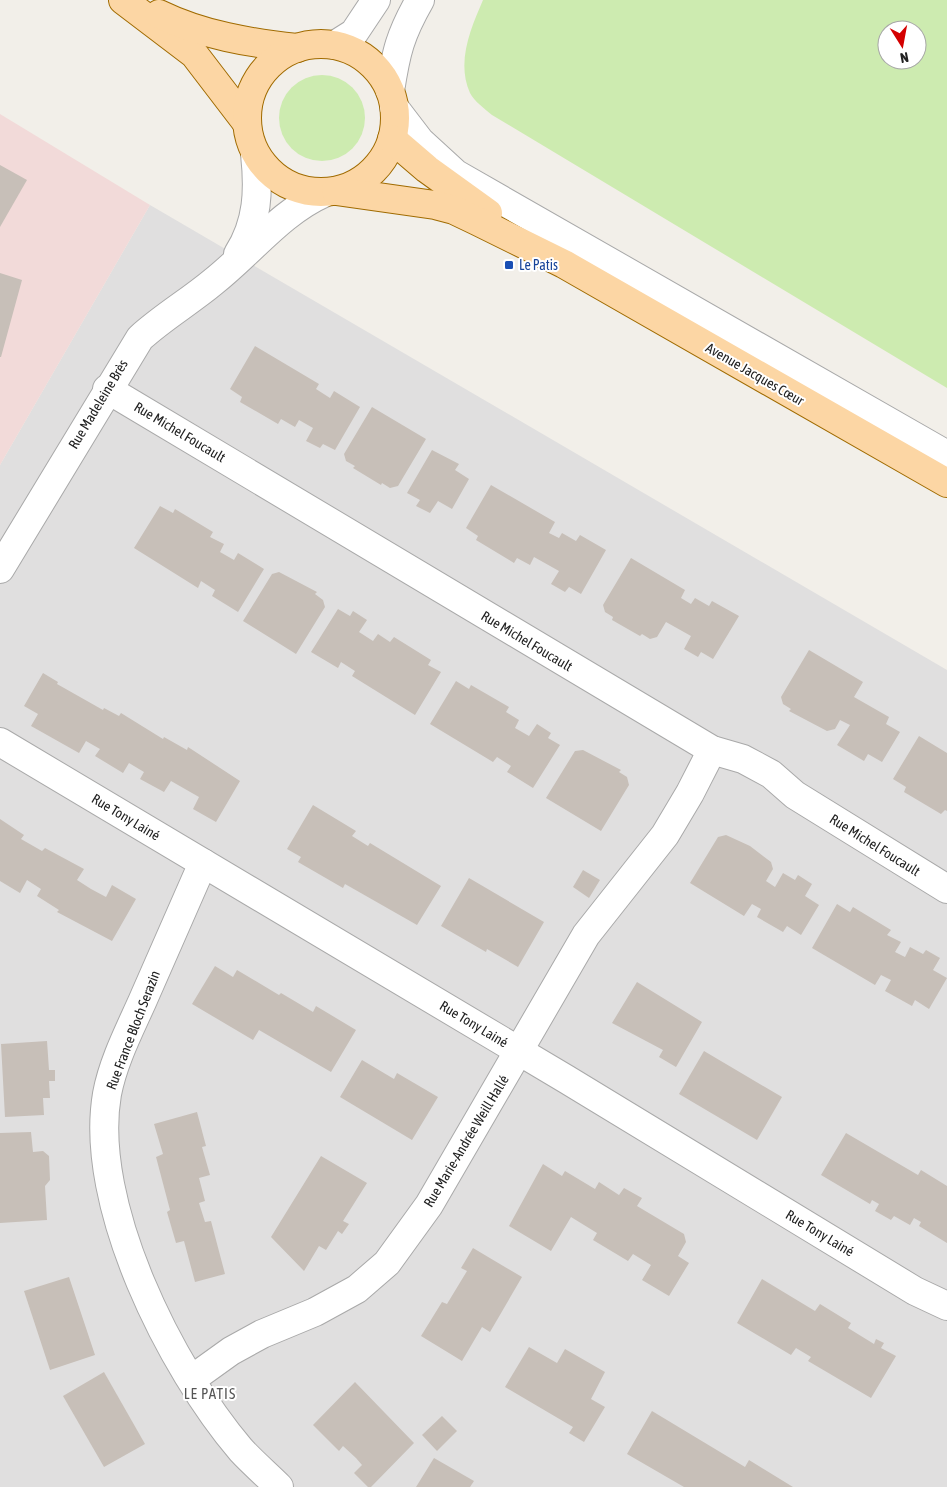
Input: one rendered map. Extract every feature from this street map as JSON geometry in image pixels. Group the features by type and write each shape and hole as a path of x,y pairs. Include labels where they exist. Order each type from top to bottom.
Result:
{"main road":[{"path":"123,0 194,54 246,122"},
{"path":"131,0 171,20 203,31 244,41 297,48"},
{"path":"330,192 358,183 368,176 380,162 392,138 395,126 392,99 382,75 370,63 354,52 335,45 309,45 281,55 268,66 255,84 248,100 246,122 248,135 255,154 275,177 294,188 435,205 454,210 564,264"},
{"path":"392,138 427,169 564,264"},
{"name":"Avenue Jacques Cœur","path":"564,264 947,483"}],"street":[{"path":"335,45 354,33 376,0"},
{"path":"420,0 404,28 398,46 392,99 420,141 456,174 947,455"},
{"name":"Rue Madeleine Brès","path":"229,268 246,242 255,212 258,186 255,154"},
{"name":"Rue Madeleine Brès","path":"0,569 7,542 140,338 160,320 229,268 292,211 330,192"},
{"name":"Rue Michel Foucault","path":"108,389 712,750 742,759 770,774 795,795 947,889"},
{"name":"Rue Tony Lainé","path":"0,742 519,1051 915,1291 947,1306"},
{"name":"Rue Marie-Andrée Weill Hallé","path":"192,1379 231,1351 262,1334 315,1312 357,1289 387,1263 429,1205 586,935 665,835 690,793 712,750"},
{"name":"Rue France Bloch Serazin","path":"203,863 117,1062 107,1093 104,1133 109,1182 122,1230 153,1312 192,1379 242,1450 279,1487"}],"shaded area":[{"path":"0,114 150,205 0,465"},
{"path":"150,205 947,670 947,1487 0,1487 0,465"}],"green space":[{"path":"483,0 947,0 947,388 492,115 472,96 466,81 465,57 470,34"},
{"path":"314,75 330,75 339,78 353,87 362,101 365,118 362,135 353,149 339,158 330,161 314,161 298,154 286,142 279,126 279,110 286,94 298,82"}],"building":[{"path":"0,165 27,180 0,227"},
{"path":"0,273 22,280 1,357 0,357"},
{"path":"255,346 319,384 316,389 330,398 334,391 360,407 335,450 323,444 320,448 306,441 313,428 299,420 295,427 281,419 278,424 240,402 242,397 230,389"},
{"path":"372,407 426,439 398,486 390,488 382,483 381,485 353,468 355,466 346,461 344,454"},
{"path":"432,450 459,464 455,470 469,479 452,509 438,501 430,513 416,506 420,500 407,493"},
{"path":"491,485 555,522 549,533 559,538 562,533 576,541 580,535 606,550 581,594 569,587 565,592 551,584 559,571 534,557 530,565 517,558 514,563 476,540 478,536 466,528"},
{"path":"160,506 173,513 175,509 213,532 210,537 224,544 220,552 234,560 238,553 264,569 238,612 212,596 215,590 201,581 198,588 134,548"},
{"path":"631,558 685,590 681,598 691,604 695,598 709,606 712,601 739,616 713,659 701,652 698,657 684,649 691,636 666,622 657,637 650,639 642,634 640,636 612,620 613,617 605,612 603,605"},
{"path":"279,572 317,592 315,594 323,600 325,607 296,654 243,621 272,574"},
{"path":"338,609 350,616 353,611 367,620 359,632 373,641 378,634 390,642 394,637 431,660 428,665 441,672 415,715 352,676 355,671 341,662 338,668 311,652"},
{"path":"809,650 863,682 854,697 889,717 886,724 900,732 882,762 868,754 864,761 837,745 850,725 840,720 835,729 827,731 789,711 791,709 783,704 781,697"},
{"path":"43,673 58,682 57,684 103,710 104,708 119,716 121,713 163,739 164,737 187,750 188,747 240,781 216,822 193,809 199,797 171,781 164,792 140,779 144,772 129,763 123,773 95,756 100,749 86,741 79,753 31,726 38,714 24,706"},
{"path":"456,681 469,689 471,685 509,707 506,712 519,720 515,728 529,736 537,724 551,733 548,738 560,745 533,788 507,772 511,766 497,757 493,762 430,724"},
{"path":"919,736 947,753 947,811 945,810 941,814 904,792 906,787 893,779"},
{"path":"583,750 621,770 619,772 627,777 629,785 601,831 546,798 575,751"},
{"path":"313,805 356,831 352,836 368,846 370,843 441,886 417,925 345,884 343,888 298,862 301,857 287,849"},
{"path":"0,819 24,835 21,839 42,851 45,848 84,869 77,880 91,889 106,897 112,885 136,899 112,941 57,912 59,910 37,896 41,889 27,880 20,893 0,881"},
{"path":"726,835 750,846 771,862 773,869 766,881 775,887 783,873 795,880 798,875 812,884 805,896 819,905 801,935 787,926 783,932 757,917 761,909 752,904 744,916 690,883 718,837"},
{"path":"583,870 600,880 589,898 573,887"},
{"path":"469,878 544,922 518,967 487,949 486,952 441,926"},
{"path":"837,904 850,912 853,907 891,930 887,935 901,942 895,952 905,957 910,947 923,954 926,950 940,958 933,970 947,978 929,1009 915,1000 912,1006 885,991 891,980 881,975 875,985 812,948"},
{"path":"215,966 233,977 237,970 279,995 281,993 313,1012 316,1006 356,1030 331,1072 259,1030 253,1040 192,1004"},
{"path":"637,982 702,1022 676,1067 659,1057 663,1050 612,1023"},
{"path":"47,1041 49,1070 55,1070 55,1081 49,1081 50,1098 43,1098 44,1115 5,1117 1,1044"},
{"path":"704,1051 782,1097 757,1140 679,1094"},
{"path":"362,1060 394,1079 397,1073 438,1097 412,1140 340,1097"},
{"path":"197,1112 206,1146 202,1147 210,1175 199,1178 205,1201 199,1203 205,1222 211,1221 225,1274 195,1282 184,1241 176,1243 167,1212 170,1210 156,1157 163,1154 154,1124"},
{"path":"31,1132 33,1152 43,1151 49,1156 50,1180 45,1186 47,1220 0,1223 0,1133"},
{"path":"846,1133 918,1175 921,1170 947,1186 947,1243 919,1226 921,1222 914,1218 910,1225 894,1216 891,1220 875,1211 879,1204 872,1200 870,1204 821,1175"},
{"path":"321,1156 367,1183 343,1221 349,1224 342,1234 338,1231 326,1250 319,1246 304,1271 271,1237"},
{"path":"543,1164 562,1176 565,1171 595,1189 599,1182 619,1195 624,1188 642,1198 637,1206 684,1234 686,1242 678,1256 689,1263 669,1296 642,1280 651,1265 633,1254 628,1261 593,1240 597,1233 571,1217 551,1251 509,1226"},
{"path":"473,1248 522,1277 490,1332 482,1327 462,1361 421,1336 442,1302 447,1304 467,1271 461,1268"},
{"path":"69,1277 95,1355 50,1370 24,1291"},
{"path":"762,1279 815,1311 820,1304 851,1323 848,1328 874,1344 876,1339 884,1343 881,1348 896,1356 871,1398 808,1361 811,1357 796,1348 791,1355 737,1323"},
{"path":"529,1347 557,1363 565,1349 605,1372 591,1399 605,1407 584,1442 569,1433 573,1427 505,1387"},
{"path":"104,1372 145,1444 104,1467 63,1396"},
{"path":"355,1382 414,1443 371,1487 368,1487 354,1473 362,1465 356,1458 343,1446 339,1451 313,1425"},
{"path":"652,1411 745,1467 749,1460 793,1487 684,1487 627,1454"},
{"path":"442,1416 457,1431 437,1451 422,1435"},
{"path":"434,1458 474,1481 470,1487 416,1487"}],"place":[{"name":"Le Patis","path":"509,265"}],"district":[{"name":"LE PATIS","path":"210,1394"}]}
